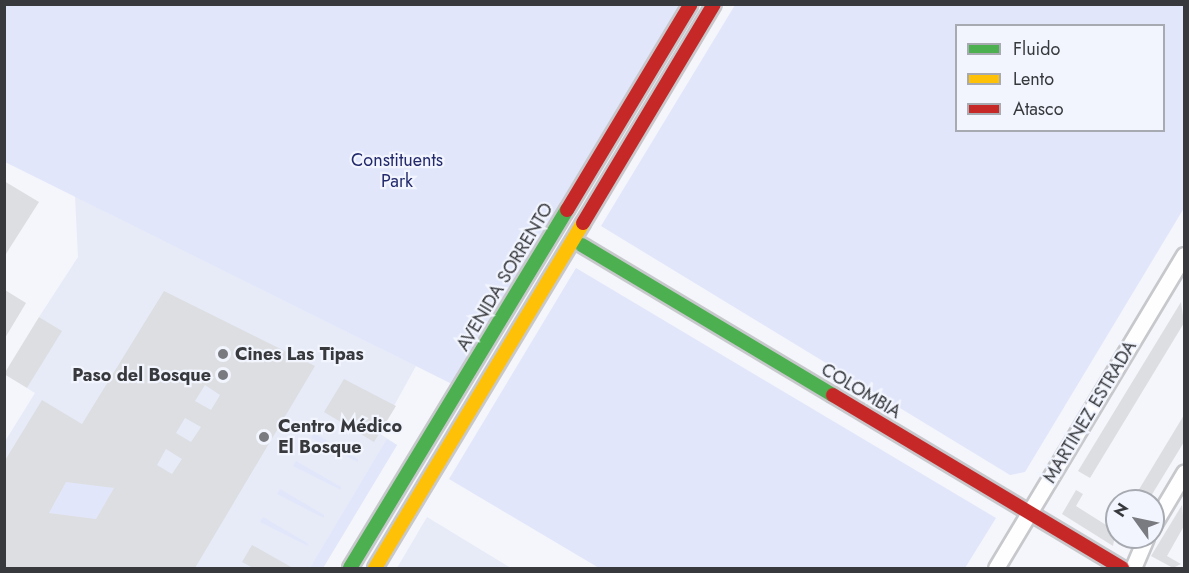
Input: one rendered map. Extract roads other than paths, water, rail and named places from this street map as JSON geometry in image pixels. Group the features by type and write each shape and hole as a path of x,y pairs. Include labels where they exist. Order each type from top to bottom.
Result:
{"main road":[{"name":"AVENIDA SORRENTO","path":"350,568 691,4"},
{"path":"375,568 714,4"},
{"name":"COLOMBIA","path":"582,245 1122,568"}],"street":[{"name":"MARTINEZ ESTRADA","path":"996,568 1185,255"},
{"path":"1165,505 1184,474"},
{"path":"1133,568 1141,549"}],"place":[{"name":"Cines Las Tipas","path":"223,354"},
{"name":"Paso del Bosque","path":"223,375"},
{"name":"Centro Médico El Bosque","path":"264,437"}],"park label":[{"name":"Constituents Park","path":"397,171"}]}
